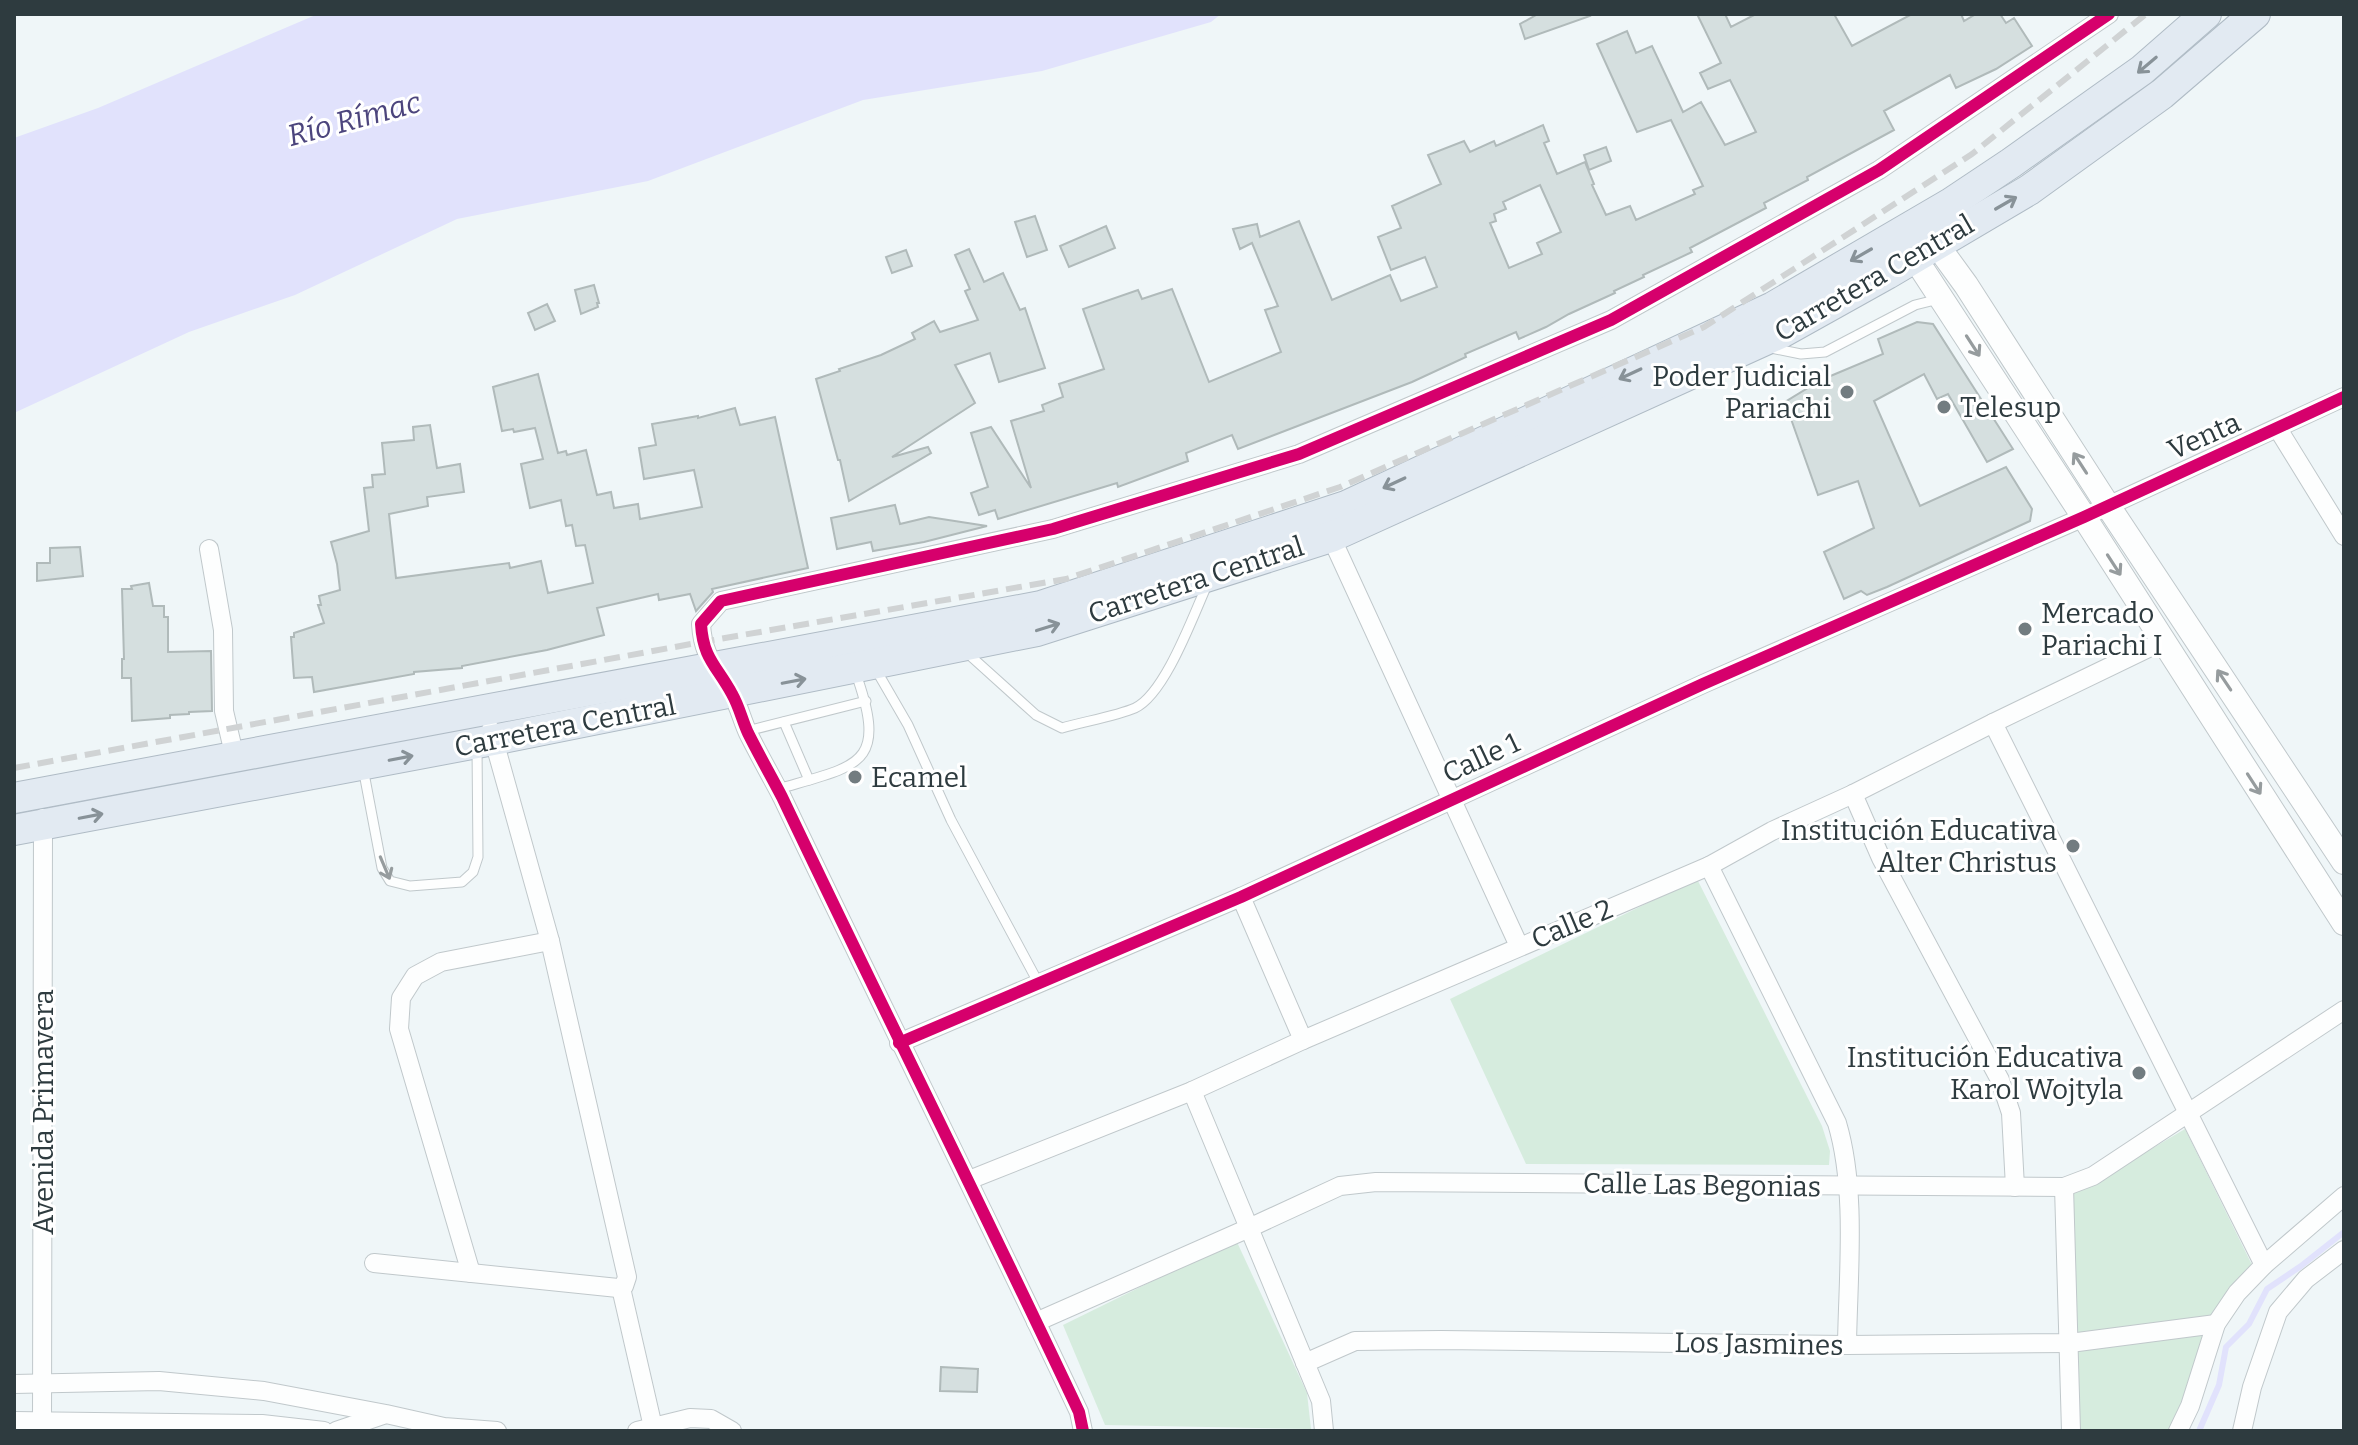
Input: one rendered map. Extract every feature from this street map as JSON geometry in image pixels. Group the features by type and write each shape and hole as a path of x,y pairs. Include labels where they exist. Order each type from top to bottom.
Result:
{"highway":[{"name":"Carretera Central","path":"27,796 714,668 956,635 1037,631 1211,575 1783,332 1918,239 2011,163 2130,78 2206,14"},
{"name":"Carretera Central","path":"14,830 485,742 864,666 1041,606 1311,535 1346,506 2029,190 2162,94 2255,14"}],"street":[{"path":"1083,1431 1079,1412 969,1180 747,731 732,693 714,668 702,642 701,624 721,601 1053,529 1299,454 1611,320 1879,170 2109,14"},
{"path":"1918,239 1966,285 2344,862"},
{"path":"1918,239 1942,298 2344,923"},
{"path":"1942,298 1966,285"},
{"name":"Venta","path":"2084,517 2344,397"},
{"path":"2278,429 2344,536"},
{"name":"Calle 1","path":"899,1043 1241,897 1689,690 2084,517"},
{"path":"1311,535 1451,798 1519,946"},
{"path":"209,549 223,630 224,711 235,758"},
{"name":"Calle 2","path":"969,1180 1192,1091 1303,1040 1709,866 1772,831 2163,641"},
{"path":"485,711 485,742 550,941 627,1277 621,1288"},
{"path":"1993,723 2264,1265"},
{"path":"1853,794 1881,858 2000,1080 2011,1113 2015,1187"},
{"name":"Avenida Primavera","path":"27,796 44,825 42,1426"},
{"path":"1709,866 1837,1123 1845,1150 1849,1187 1847,1345"},
{"path":"1241,897 1303,1040"},
{"path":"471,1273 399,1029 401,998 415,976 441,962 550,941"},
{"name":"Calle Las Begonias","path":"1036,1322 1340,1186 1376,1182 2064,1187 2093,1176 2344,1010"},
{"path":"1192,1091 1321,1401 1324,1431"},
{"path":"2064,1187 2071,1431"},
{"path":"2178,1431 2190,1406 2216,1324 2237,1293 2264,1265 2344,1196"},
{"path":"2242,1431 2252,1387 2278,1312 2306,1279 2344,1250"},
{"path":"374,1263 621,1288"},
{"path":"621,1288 645,1429 690,1418 711,1419 732,1431"},
{"name":"Los Jasmines","path":"1305,1363 1355,1341 1847,1345 2070,1343 2216,1324"},
{"path":"14,1384 159,1381 264,1391 444,1427 497,1431"},
{"path":"336,1431 386,1414"},
{"path":"14,1421 42,1426 262,1424 324,1431"}],"lane":[{"path":"1756,345 1801,354 1825,352 1915,305 1942,298"},
{"path":"956,635 1036,715 1062,728 1135,708 1157,689 1211,575"},
{"path":"778,789 836,772 853,764 865,752 869,734 864,666"},
{"path":"864,666 908,725 951,820 1039,984"},
{"path":"747,731 866,701"},
{"path":"784,722 809,780"},
{"path":"362,765 382,868 390,881 410,886 462,882 473,872 478,857 485,742"}],"green space":[{"path":"1697,879 1822,1126 1830,1151 1829,1165 1526,1164 1450,999"},
{"path":"2185,1129 2252,1265 2211,1317 2074,1338 2071,1191 2097,1181"},
{"path":"1236,1240 1307,1393 1311,1429 1105,1425 1063,1325"},
{"path":"2206,1333 2171,1431 2077,1431 2076,1348"}],"water":[{"name":"Río Rímac","path":"318,14 1221,14 1211,22 1042,71 863,100 648,181 457,219 295,295 189,332 14,413 14,138 98,108"}],"building":[{"path":"1538,14 1590,16 1525,39 1520,24"},
{"path":"1697,14 1725,14 1731,27 1756,14 1834,14 1852,46 1912,14 1961,14 1964,21 1976,14 2000,14 2006,23 2014,18 2032,46 1996,69 1956,88 1950,75 1884,111 1894,130 1807,177 1808,180 1764,203 1766,208 1690,248 1692,252 1546,327 1519,339 1516,332 1412,382 1238,449 1232,435 1186,453 1188,461 1118,487 1117,483 998,519 995,510 979,515 971,493 988,487 971,433 991,427 1031,488 1011,421 1044,411 1042,405 1063,397 1059,384 1104,369 1083,309 1138,290 1142,299 1172,289 1209,382 1281,352 1265,310 1278,306 1252,243 1240,249 1233,229 1257,224 1260,237 1299,221 1332,300 1390,275 1401,301 1437,287 1425,257 1391,270 1378,237 1401,228 1392,206 1441,184 1428,155 1464,141 1470,152 1494,141 1496,146 1543,125 1549,141 1544,143 1557,174 1585,162 1606,215 1630,206 1636,220 1695,194 1693,190 1703,186 1671,120 1637,132 1597,44 1627,31 1636,53 1652,46 1683,112 1701,102 1725,145 1756,132 1730,80 1708,89 1700,73 1721,63","holes":["1540,185 1561,232 1537,243 1542,254 1509,268 1490,223 1496,221 1494,214 1506,209 1503,202"]},
{"path":"1606,147 1611,161 1589,170 1584,155"},
{"path":"1035,216 1047,250 1027,257 1015,222"},
{"path":"1106,226 1115,248 1069,267 1060,246"},
{"path":"969,249 984,282 1003,273 1020,310 1025,308 1045,368 999,382 990,353 955,365 975,403 892,457 928,447 931,453 849,501 816,379 915,339 912,333 934,321 940,332 978,320 965,291 970,289 955,255"},
{"path":"906,250 912,266 892,273 886,257"},
{"path":"594,285 598,307 581,314 575,290"},
{"path":"547,304 555,321 535,330 528,313"},
{"path":"1917,322 1933,324 2013,449 1987,462 1948,394 1937,399 1924,374 1874,401 1920,506 2006,467 2032,509 2030,521 1887,587 1867,595 1861,591 1844,599 1824,552 1874,528 1858,481 1818,495 1785,402 1821,380 1883,354 1878,339"},
{"path":"538,374 558,453 566,451 567,455 586,450 597,495 611,492 614,508 638,504 640,519 702,507 694,470 644,479 639,448 656,445 652,424 698,418 735,408 740,425 775,417 808,568 712,589 713,592 696,611 690,594 659,600 658,594 597,608 604,635 547,650 462,668 414,672 314,692 312,677 294,678 291,637 294,633 324,623 318,605 321,605 319,596 340,590 331,542 369,531 364,488 373,487 372,475 385,474 382,443 414,440 413,427 430,425 437,468 460,464 464,492 427,497 428,506 389,514 396,578 509,563 510,568 541,561 548,593 593,583 585,545 576,546 572,525 566,526 561,500 530,508 521,464 543,459 535,428 502,431 493,387"},
{"path":"895,505 900,524 929,517 987,526 873,551 871,542 837,549 831,518"},
{"path":"80,547 83,576 37,581 37,563 50,563 50,548"},
{"path":"149,583 153,606 164,606 164,617 168,617 168,652 211,651 212,711 132,721 131,678 122,678 122,589"},
{"path":"941,1367 978,1369 977,1392 940,1391"}],"waterway":[{"path":"2199,1431 2219,1385 2226,1347 2249,1324 2267,1289 2344,1232"}],"railway":[{"path":"14,768 1066,579 1340,487 1704,327 1972,154 2146,14"}],"cycle path":[{"path":"1083,1431 1079,1412 1005,1258 734,699 708,654 701,624 721,601 1053,529 1299,454 1611,320 1879,170 2109,14"},
{"path":"899,1043 1241,897 1703,684 2084,517 2344,397"}],"place":[{"name":"Poder Judicial Pariachi","path":"1847,392"},
{"name":"Telesup","path":"1944,407"},
{"name":"Mercado Pariachi I","path":"2025,629"},
{"name":"Ecamel","path":"855,777"},
{"name":"Institución Educativa Alter Christus","path":"2073,846"},
{"name":"Institución Educativa Karol Wojtyla","path":"2139,1073"}]}
